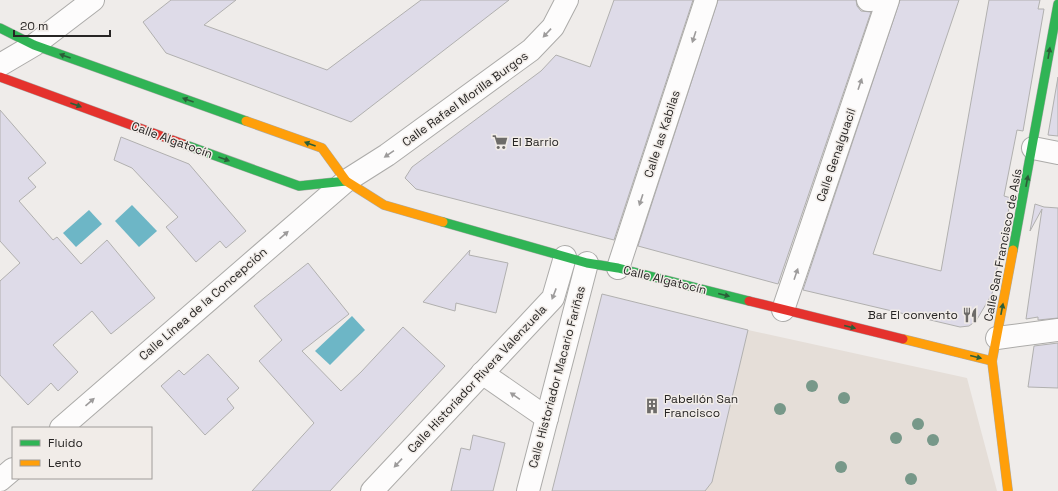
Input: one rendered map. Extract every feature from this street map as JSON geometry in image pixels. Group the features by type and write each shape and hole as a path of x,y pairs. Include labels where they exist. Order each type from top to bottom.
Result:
{"street":[{"path":"0,65 34,45 92,0"},
{"name":"Calle Rafael Morilla Burgos","path":"346,181 387,155 531,50 553,27 567,0"},
{"name":"Calle las Kabilas","path":"618,268 706,0"},
{"name":"Calle Genalguacil","path":"783,310 888,0"},
{"name":"Calle San Francisco de Asís","path":"1008,491 992,361 1033,148 1058,4"},
{"name":"Calle Algatocín","path":"0,28 34,45 322,148 346,181 384,205 587,263 618,268 992,361"},
{"name":"Calle Algatocín","path":"0,77 299,186 346,181"},
{"path":"1033,148 1058,153"},
{"name":"Calle Línea de la Concepción","path":"61,427 346,181"},
{"name":"Calle Historiador Rivera Valenzuela","path":"372,491 553,298 565,257"},
{"name":"Calle Historiador Macario Fariñas","path":"528,491 587,263"},
{"path":"997,338 1058,330"},
{"path":"482,373 547,418"},
{"path":"0,480 12,470"}],"shaded area":[{"path":"748,330 967,378 997,491 705,491 712,482"}],"water":[{"path":"132,205 157,231 139,247 115,221"},
{"path":"89,210 102,224 76,247 63,233"},
{"path":"352,316 365,330 330,365 315,351"}],"building":[{"path":"171,0 236,0 204,25 327,70 421,0 509,0 351,122 166,53 143,22"},
{"path":"614,0 693,0 614,240 416,189 405,178 412,167 541,71 556,55 590,67"},
{"path":"718,0 856,0 857,6 861,11 871,12 778,284 638,246"},
{"path":"900,0 959,0 873,254 941,271 989,0 1040,0 1038,9 1044,9 1023,131 1017,130 1004,196 1011,198 992,294 976,321 969,326 960,327 803,290"},
{"path":"1058,77 1058,136 1048,135"},
{"path":"0,110 46,163 28,178 36,187 19,201 53,240 57,237 81,264 107,240 155,298 111,334 92,311 53,345 78,372 58,391 51,383 28,405 0,375 0,281 20,263 0,241"},
{"path":"121,137 189,164 246,231 226,248 220,241 196,262 166,227 178,217 132,168 114,160"},
{"path":"1035,204 1044,207 1058,208 1058,318 1038,320 1038,317 1026,319 1042,209 1030,231"},
{"path":"470,250 469,255 508,263 496,313 456,303 455,311 423,302"},
{"path":"308,263 349,314 302,351 341,391 403,327 445,366 330,491 252,491 314,423 259,361 282,340 254,306"},
{"name":"Pabellón San Francisco","path":"602,294 748,330 712,482 705,491 552,491"},
{"path":"1058,343 1058,388 1028,387 1034,346"},
{"path":"208,354 239,388 227,399 234,408 205,435 161,386 179,370 184,375"},
{"path":"473,435 505,443 493,491 451,491 461,448 470,450"}],"traffic: fast":[{"path":"1013,250 1058,4"},
{"path":"0,28 34,45 246,121"},
{"path":"183,144 299,186 346,181"},
{"path":"443,222 587,263 618,268 749,301"}],"traffic: slow":[{"path":"246,121 322,148 346,181 384,205 443,222"},
{"path":"1008,491 992,361 1013,250"},
{"path":"903,339 992,361"}],"traffic: jam":[{"path":"0,77 183,144"},
{"path":"749,301 903,339"}],"place":[{"name":"El Barrio","path":"500,142"},
{"name":"Bar El convento","path":"970,315"},
{"name":"Pabellón San Francisco","path":"652,406"}]}
